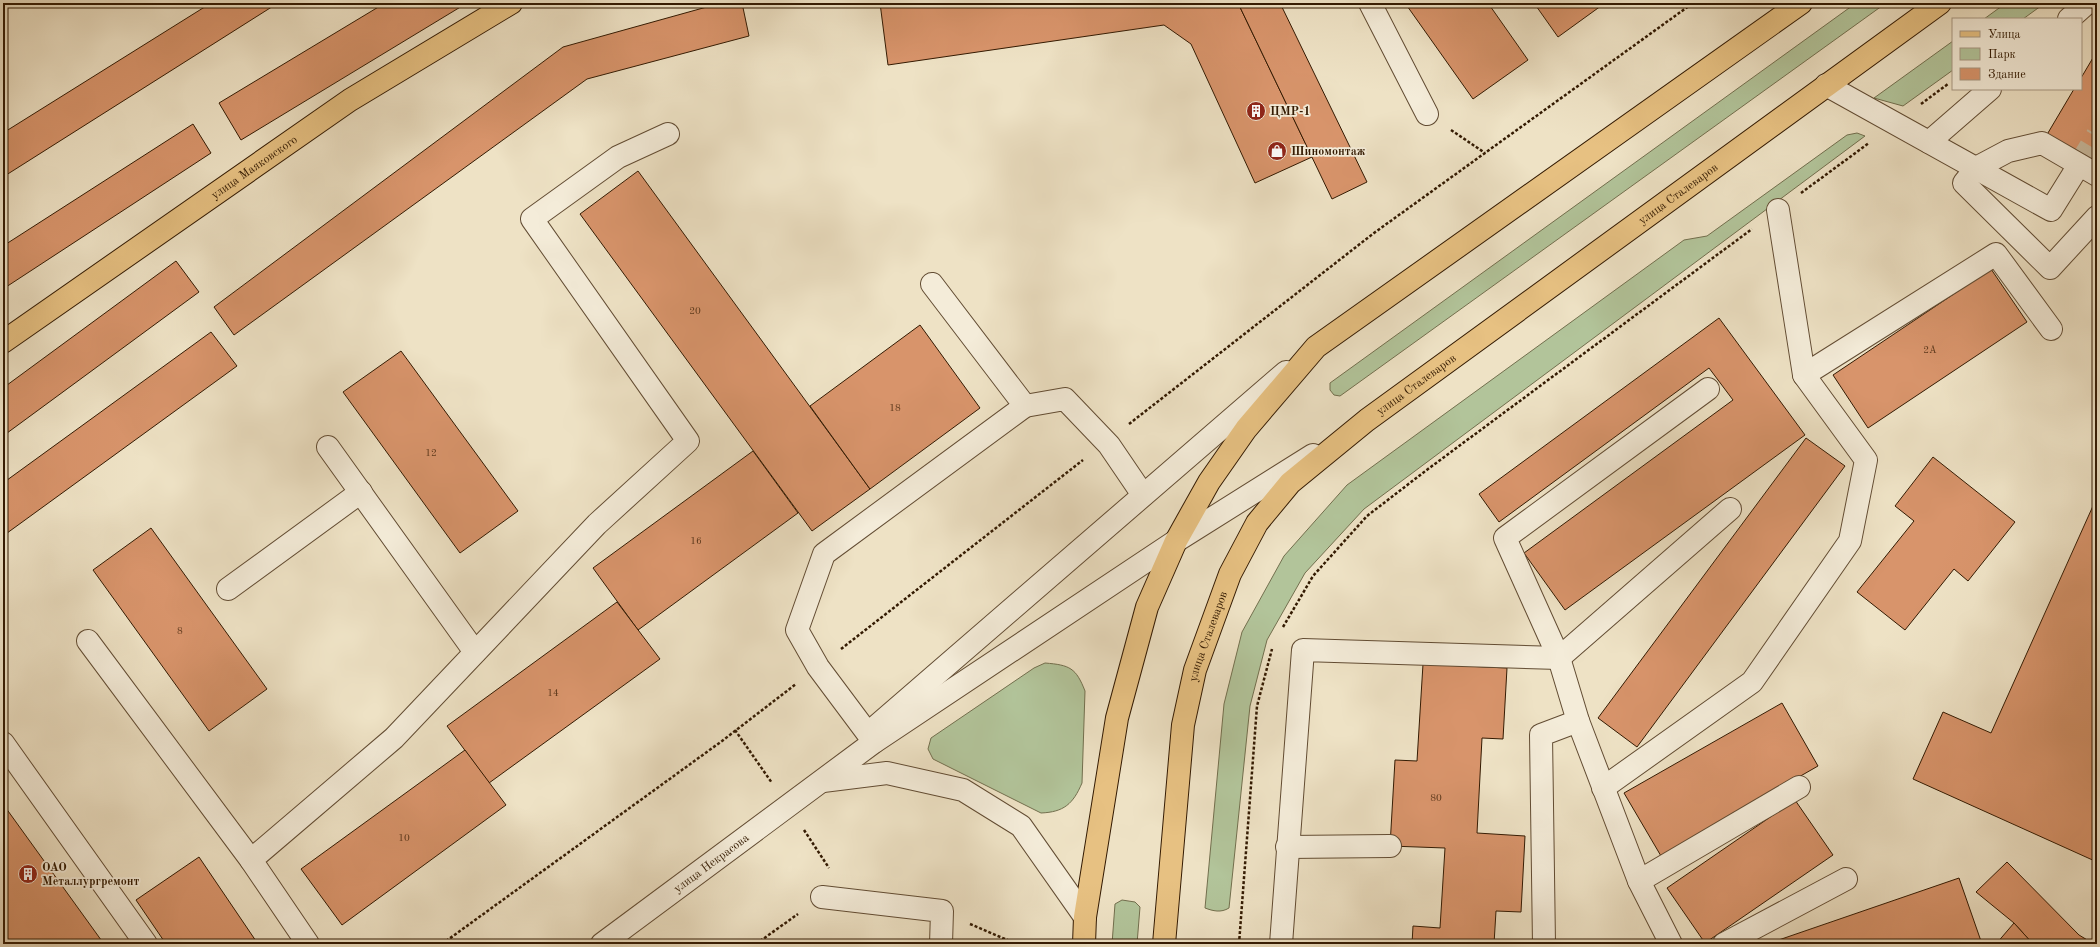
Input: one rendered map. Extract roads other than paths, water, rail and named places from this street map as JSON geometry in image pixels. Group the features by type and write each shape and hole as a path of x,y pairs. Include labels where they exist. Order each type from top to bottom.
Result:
{"main road":[{"name":"улица Маяковского","path":"3,342 350,100 511,3"},
{"path":"1084,944 1085,917 1117,718 1147,607 1176,541 1209,482 1246,429 1316,347 1801,3"},
{"name":"улица Сталеваров","path":"1164,944 1183,725 1196,670 1230,574 1257,523 1290,483 1367,420 1940,3"}],"street":[{"path":"1370,3 1427,114"},
{"path":"2070,18 2087,3"},
{"path":"1826,85 1895,124 1929,142 1976,168 2051,210 2088,170 2042,143 2008,151 1976,168 1964,183 2050,268 2097,217"},
{"path":"1929,142 1989,90"},
{"path":"251,860 394,738 597,524 688,441 532,219 618,157 668,134"},
{"path":"1603,788 1752,682 1850,541 1866,460 1804,375 1778,210"},
{"path":"1804,375 1996,254 2051,329"},
{"path":"932,284 1025,406"},
{"path":"871,738 1143,495 1316,347"},
{"path":"1671,944 1639,881 1578,721 1559,658 1505,538 1708,389"},
{"path":"871,738 818,667 797,630 824,554 1025,406 1065,399 1106,442 1143,495"},
{"path":"871,738 1176,541 1367,420"},
{"path":"328,447 475,652"},
{"path":"228,589 361,492"},
{"path":"1281,944 1287,847 1303,650 1559,658 1730,509"},
{"path":"88,641 251,860 308,944"},
{"path":"1544,944 1541,735 1578,721"},
{"name":"улица Некрасова","path":"602,944 819,782 871,738"},
{"path":"3,743 146,944"},
{"path":"819,782 887,773 963,790 1021,826 1085,917"},
{"path":"1639,881 1799,788"},
{"path":"1287,847 1390,846"},
{"path":"1724,944 1846,879"},
{"path":"822,897 942,911 941,944"}],"tunnel":[{"path":"2079,165 2097,135"}],"place":[{"name":"ЦМР-1","path":"1256,111"},
{"name":"Шиномонтаж","path":"1277,151"},
{"name":"OAO Металлургремонт","path":"28,874"}]}
